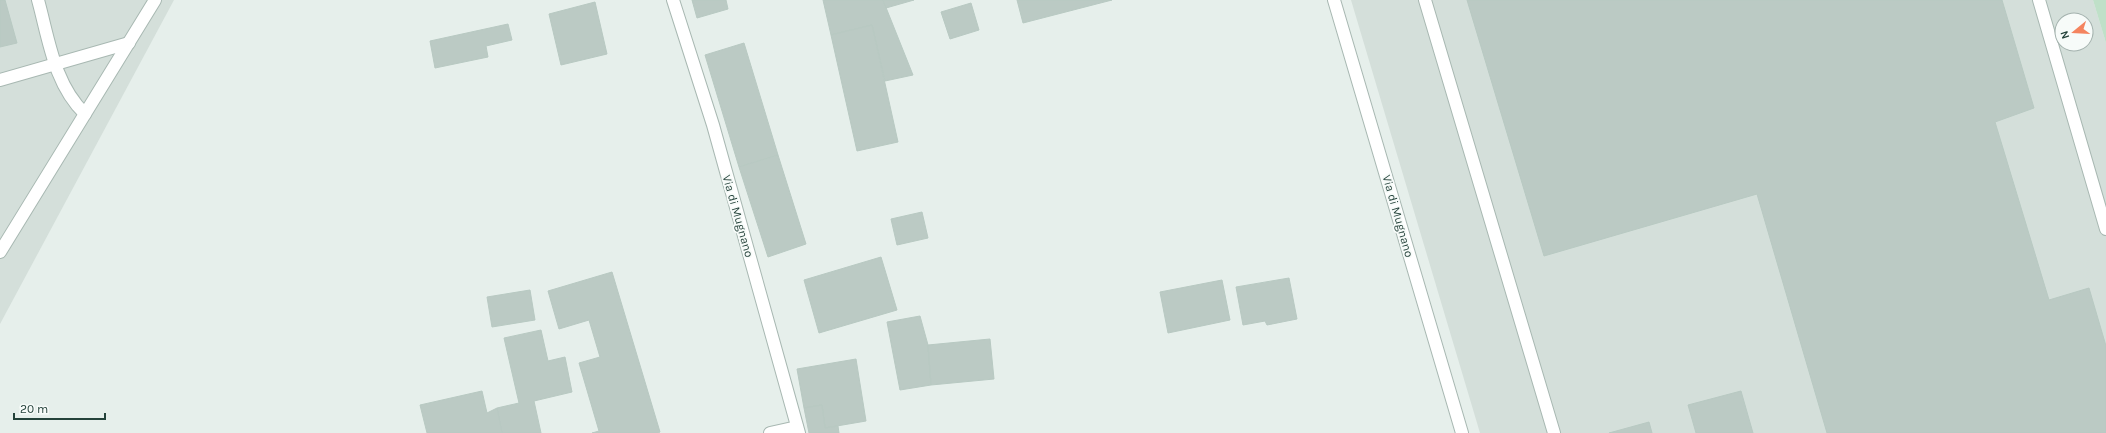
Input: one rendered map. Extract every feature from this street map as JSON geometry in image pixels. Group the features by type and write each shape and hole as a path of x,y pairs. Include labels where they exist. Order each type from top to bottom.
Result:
{"street":[{"path":"38,0 61,84 74,104 85,114"},
{"path":"0,252 155,0"},
{"name":"Via di Mugnano","path":"673,0 713,125 798,430"},
{"name":"Via di Mugnano","path":"1334,0 1462,433"},
{"path":"1425,0 1554,433"},
{"path":"2039,0 2106,229"},
{"path":"0,80 129,43"},
{"path":"770,433 798,430"}],"shaded area":[{"path":"0,0 174,0 0,324"},
{"path":"1351,0 2093,0 2106,43 2106,433 1480,433"}],"green space":[{"path":"2093,0 2106,0 2106,43"}],"building":[{"path":"0,0 5,0 17,43 0,47"},
{"path":"692,0 726,0 728,9 697,18"},
{"path":"823,0 883,0 913,75 885,81 872,25 831,35"},
{"path":"883,0 914,0 886,8"},
{"path":"1017,0 1112,0 1023,23"},
{"path":"1467,0 2002,0 2034,108 1995,122 2049,300 2089,288 2106,346 2106,433 1827,433 1757,194 1544,256"},
{"path":"595,2 607,54 561,65 549,14"},
{"path":"971,3 979,30 950,39 941,12"},
{"path":"508,24 512,40 486,46 488,57 435,68 430,41"},
{"path":"872,25 898,142 857,151 831,35"},
{"path":"744,43 778,155 739,167 705,55"},
{"path":"778,155 806,244 768,257 739,167"},
{"path":"922,212 928,238 897,245 891,219"},
{"path":"881,257 897,310 819,333 804,280"},
{"path":"612,272 660,432 658,433 592,433 599,431 579,363 600,357 589,320 559,329 548,291"},
{"path":"1289,278 1297,319 1267,325 1265,321 1243,325 1236,287"},
{"path":"1222,280 1230,320 1168,333 1160,292"},
{"path":"530,290 535,320 492,327 487,297"},
{"path":"920,316 928,345 931,385 900,390 887,322"},
{"path":"541,330 548,361 565,357 572,392 534,401 541,433 502,433 497,408 519,403 504,338"},
{"path":"990,339 994,379 931,385 928,345"},
{"path":"856,359 866,421 825,428 822,405 804,408 797,369"},
{"path":"482,391 487,413 497,408 502,433 427,433 420,405"},
{"path":"1741,391 1753,433 1696,433 1688,405"},
{"path":"822,405 825,428 838,426 839,433 809,433 804,408"},
{"path":"1649,422 1652,433 1609,433"}]}
